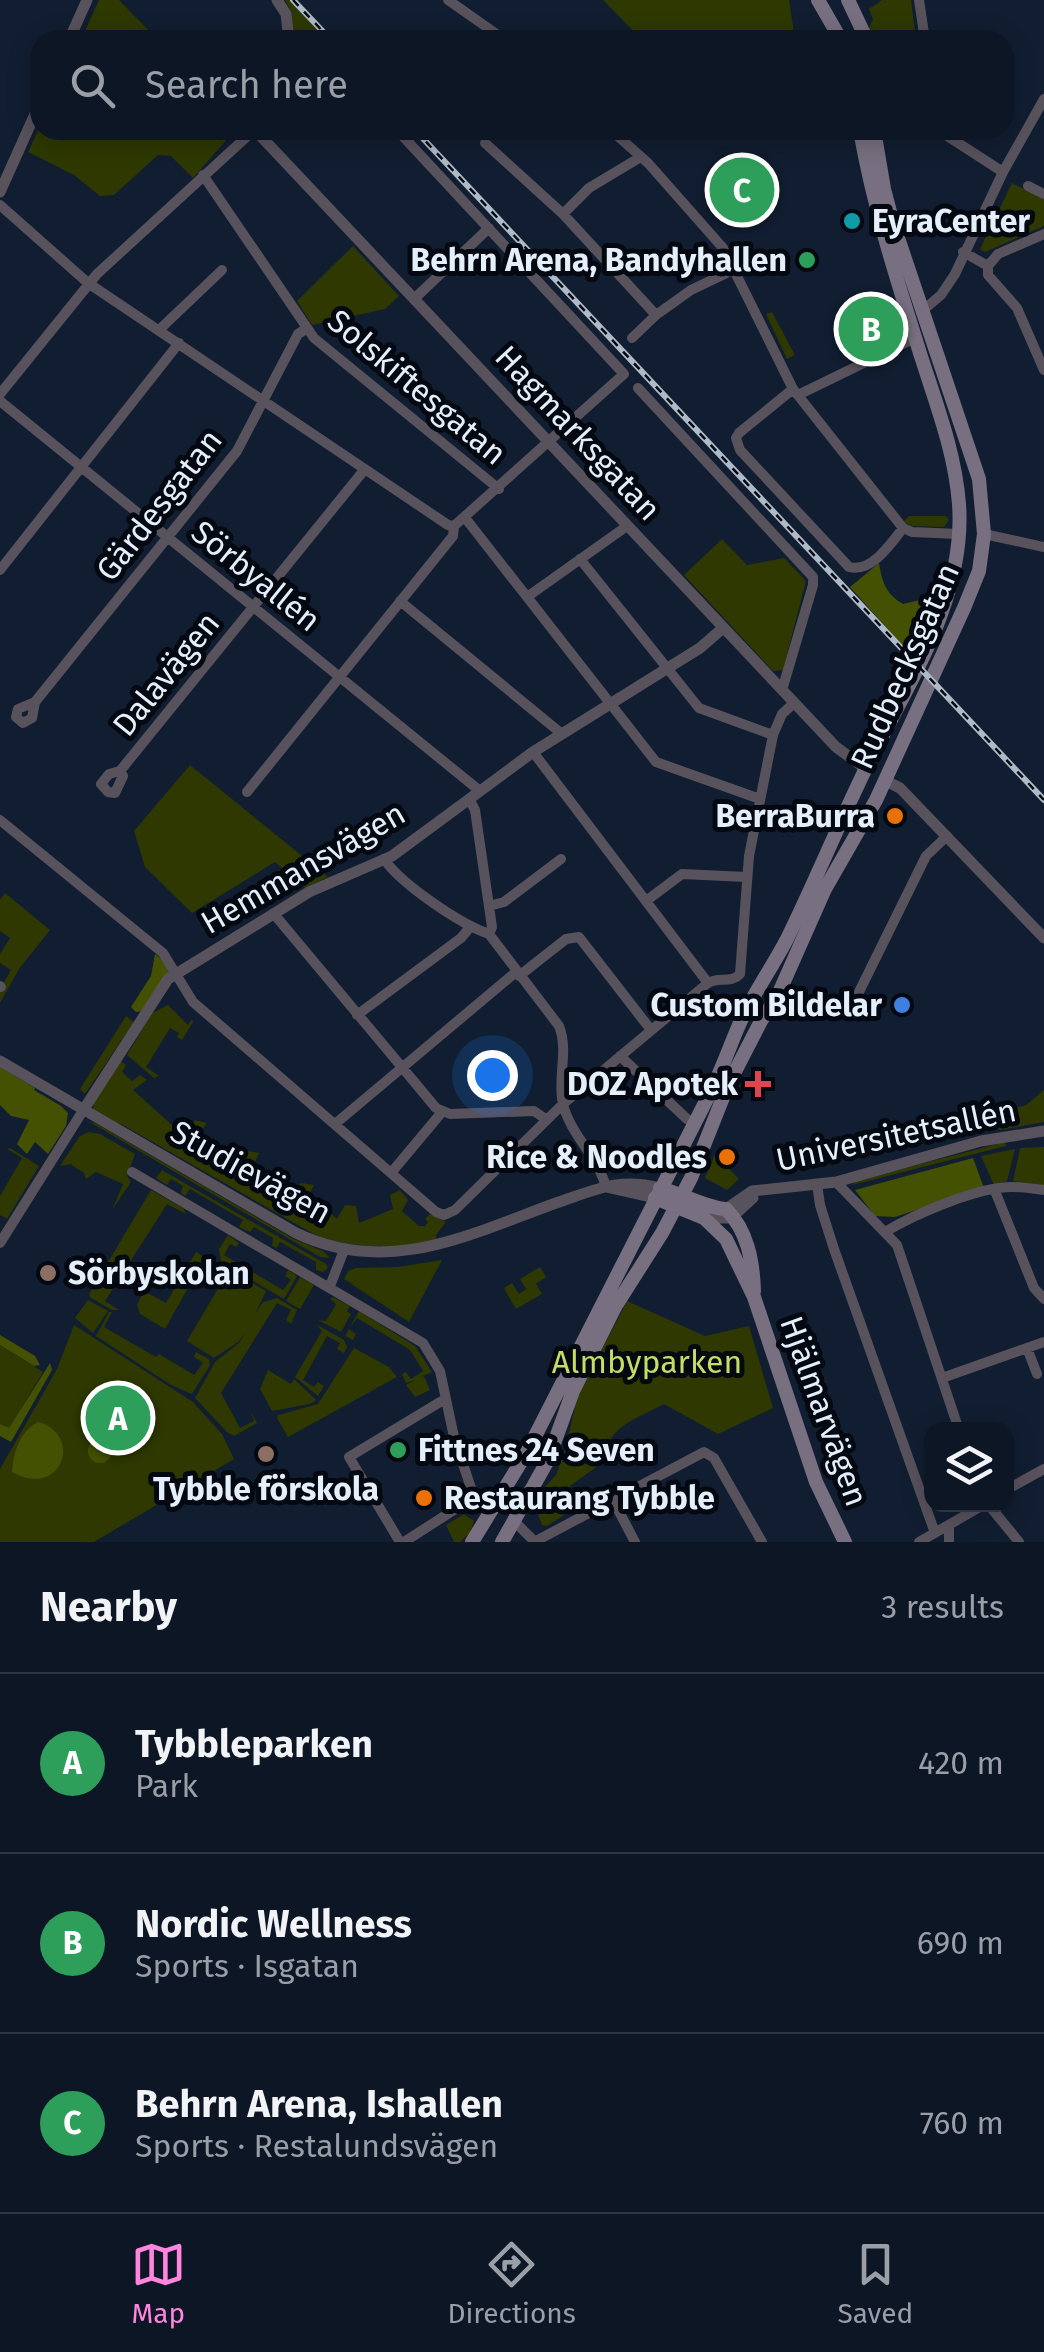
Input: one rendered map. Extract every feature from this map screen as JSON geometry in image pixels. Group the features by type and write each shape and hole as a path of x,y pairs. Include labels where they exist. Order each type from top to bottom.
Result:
{"main road":[{"path":"818,0 837,30"},
{"path":"833,21 854,2 864,30"},
{"name":"Rudbecksgatan","path":"658,1193 728,1057 750,1003 829,854 937,626 953,576 958,534 954,471 872,192 862,140"},
{"name":"Rudbecksgatan","path":"680,1200 728,1085 760,1021 778,995 825,890 886,781 975,583 984,534 977,471 964,443 884,189 876,140"},
{"path":"958,534 984,534"},
{"path":"866,769 886,781"},
{"path":"472,1542 536,1435 658,1193 728,1215 726,1239"},
{"path":"680,1200 704,1218"},
{"path":"502,1542 548,1460 567,1406 602,1333 680,1200"},
{"name":"Hjälmarvägen","path":"728,1215 750,1254 754,1297"},
{"name":"Hjälmarvägen","path":"704,1218 726,1239 754,1297 816,1482 845,1542"},
{"path":"494,1510 515,1522"}],"street":[{"path":"74,30 87,0"},
{"path":"277,0 286,14 288,30"},
{"path":"448,0 491,30"},
{"path":"919,0 924,30"},
{"path":"922,311 949,284 1003,172 1044,99"},
{"path":"0,192 30,125"},
{"path":"0,397 88,283 243,140"},
{"name":"Hagmarksgatan","path":"264,140 838,750 866,769"},
{"path":"0,205 88,283 448,526 454,526 624,374 406,140"},
{"path":"621,140 723,248 796,392 903,528 912,532 958,534"},
{"path":"953,140 1003,172"},
{"path":"485,143 562,214 656,315"},
{"path":"562,214 589,188 639,158"},
{"name":"Solskiftesgatan","path":"203,175 306,328 498,489"},
{"path":"1028,186 1044,194"},
{"path":"414,299 489,228"},
{"path":"1044,234 998,254 988,266 988,275 1017,308 1044,370"},
{"path":"963,252 988,266"},
{"path":"632,338 690,290 734,269"},
{"path":"160,330 222,270"},
{"name":"Gärdesgatan","path":"35,702 237,452 298,334 306,328"},
{"path":"903,528 869,565 858,570 849,567 740,450 736,438 796,392 915,338"},
{"path":"0,570 179,343"},
{"path":"638,388 813,576 782,690"},
{"name":"Sörbyallén","path":"0,397 340,676 475,795"},
{"name":"Dalavägen","path":"120,770 365,469"},
{"path":"466,519 656,762 760,799"},
{"path":"247,792 453,536 454,526"},
{"path":"526,597 627,526"},
{"path":"984,534 1044,547"},
{"path":"580,560 698,708 773,735"},
{"path":"400,602 562,734"},
{"name":"Hemmansvägen","path":"0,1243 162,985 323,885 384,859 533,752 668,669 723,628"},
{"path":"1,824 163,953 193,1002 440,1214 455,1210 563,1104 708,983 714,979 732,980 740,974 746,877 760,799 773,735 782,714 794,703"},
{"path":"533,752 708,983"},
{"path":"886,781 898,786 1044,938"},
{"path":"475,795 492,928 489,934"},
{"path":"858,994 926,856 947,836"},
{"path":"384,859 402,878 471,926 489,934 562,1032 563,1104 606,1187"},
{"path":"489,906 504,902 561,859"},
{"path":"646,901 682,874 746,877"},
{"path":"274,914 442,1112 534,1111 547,1120"},
{"path":"357,1015 461,938 471,926"},
{"path":"335,1124 566,939 579,937 651,1030"},
{"path":"620,1056 687,1118"},
{"name":"Studievägen","path":"0,1061 296,1233 344,1250 390,1253 426,1248 620,1182 658,1193"},
{"path":"391,1173 442,1112"},
{"name":"Universitetsallén","path":"728,1215 760,1192 836,1182 980,1141 1044,1131"},
{"path":"132,1172 423,1343 440,1371 474,1497 494,1510"},
{"path":"836,1182 901,1254 957,1422"},
{"path":"817,1184 830,1236 934,1534"},
{"path":"885,1232 946,1205 995,1190 1044,1190"},
{"path":"995,1190 1034,1288 1044,1299"},
{"path":"704,1218 728,1215"},
{"path":"330,1286 344,1250"},
{"path":"942,1378 1044,1342"},
{"path":"1028,1348 1037,1374"},
{"path":"445,1399 349,1458 402,1542 474,1497"},
{"path":"515,1522 524,1527 534,1542 704,1452 712,1454 762,1542"},
{"path":"1014,1486 1044,1469"},
{"path":"613,1500 636,1542"},
{"path":"919,1542 973,1512"},
{"path":"994,1512 1020,1542"},
{"path":"949,1526 950,1542"}],"green space":[{"path":"99,0 119,0 148,30 86,30"},
{"path":"285,0 290,0 318,30 292,30 291,11"},
{"path":"603,0 789,0 794,30 632,30"},
{"path":"882,0 911,0 915,30 868,30 873,19 869,9"},
{"path":"34,140 226,140 193,178 171,156 158,155 114,195 100,196 74,175 28,152"},
{"path":"1012,183 1044,199 1044,226 985,252 980,249"},
{"path":"353,246 399,296 385,309 312,325 297,301"},
{"path":"772,312 795,355 787,359 766,314"},
{"path":"909,516 946,516 949,520 944,527 912,526 903,522"},
{"path":"722,539 747,565 784,558 806,581 783,670 773,671 684,575"},
{"path":"879,563 886,587 903,604 924,599 943,581 911,655 850,587"},
{"path":"190,765 328,877 305,888 275,862 192,913 145,867 134,831"},
{"path":"5,893 50,930 19,969 0,1003 0,989 11,970 0,963 0,954 10,938 0,931 0,900"},
{"path":"155,954 169,972 142,1011 136,1012 131,1007 151,976"},
{"path":"168,1005 188,1025 192,1019 193,1022 182,1040 170,1028 146,1067 159,1076 154,1078 127,1055 152,1013"},
{"path":"126,1016 134,1022 85,1094 80,1089"},
{"path":"119,1060 126,1065 122,1072 132,1081 140,1075 147,1080 133,1090 183,1135 195,1120 207,1123 199,1134 234,1163 242,1150 259,1153 254,1165 289,1195 301,1183 314,1185 309,1195 337,1219 345,1205 356,1206 359,1223 393,1209 390,1195 400,1190 408,1200 402,1211 419,1226 425,1226 430,1214 446,1222 436,1235 437,1245 378,1247 319,1237 121,1124 104,1120 94,1112 93,1103"},
{"path":"0,1067 68,1113 66,1126 48,1154 35,1142 27,1154 17,1144 29,1120 11,1116 0,1105"},
{"path":"1044,1090 1044,1122 1000,1130 992,1122 998,1113 1026,1105"},
{"path":"88,1121 294,1239 323,1251 330,1258 320,1257"},
{"path":"88,1132 100,1134 135,1154 127,1176 131,1182 112,1210 123,1184 96,1172 86,1179 84,1173 70,1164 60,1166 79,1137"},
{"path":"1005,1142 1006,1146 852,1185 855,1181"},
{"path":"1044,1147 1044,1186 1013,1181 1020,1148"},
{"path":"7,1149 39,1166 7,1219 0,1215 0,1196 22,1158"},
{"path":"1015,1149 1007,1181 994,1185 981,1156"},
{"path":"715,1154 739,1179 727,1190 705,1178"},
{"path":"973,1158 984,1188 895,1217 875,1216 855,1190"},
{"path":"162,1170 328,1268 323,1272 316,1270 316,1262 280,1242 277,1248 272,1246 273,1238 254,1227 250,1232 239,1227 243,1220 190,1189 185,1196 181,1193 183,1186 171,1179 167,1185 156,1178"},
{"path":"151,1190 183,1208 186,1214 167,1204 105,1301 119,1310 112,1310 89,1294"},
{"path":"228,1235 239,1243 237,1247 230,1244 224,1255 283,1290 291,1280 285,1276 288,1270 297,1276 284,1299 221,1262 219,1249"},
{"path":"196,1252 217,1265 215,1270 202,1263 165,1329 140,1314 137,1305 144,1291 166,1303"},
{"path":"442,1260 409,1322 344,1279 348,1271 356,1268"},
{"path":"540,1267 546,1277 536,1284 542,1294 516,1309 504,1288 512,1283 519,1294 526,1289 520,1279"},
{"path":"229,1270 266,1291 255,1314 263,1302 277,1298 297,1310 291,1324 286,1320 291,1310 277,1303 221,1393 240,1428 254,1421 251,1412 257,1423 234,1436 195,1398 215,1362 239,1343 245,1333 214,1358 187,1341"},
{"path":"300,1277 314,1285 300,1309 286,1301"},
{"path":"330,1299 350,1306 347,1311 351,1314 341,1332 318,1320 326,1321 336,1304"},
{"path":"88,1300 108,1311 93,1333 75,1318"},
{"name":"Almbyparken","path":"627,1301 705,1336 749,1326 773,1408 718,1434 664,1404 642,1415 616,1432 602,1463 570,1486 575,1508 547,1526 542,1525 535,1507 540,1492 556,1475 577,1398"},
{"path":"359,1311 415,1346 432,1372 418,1378 424,1376 430,1390 415,1397 406,1385 415,1380 406,1383 402,1374 406,1372 411,1379 423,1371 410,1350 357,1318 349,1329 356,1334 353,1340 345,1336"},
{"path":"109,1312 104,1327 194,1375 203,1363 194,1357 196,1352 209,1359 210,1365 192,1394 171,1385 96,1336"},
{"path":"316,1324 344,1340 347,1347 344,1353 337,1349 340,1343 327,1336 303,1380 314,1387 318,1382 324,1386 318,1396 295,1377 322,1331"},
{"path":"74,1325 193,1402 222,1434 234,1459 94,1542 0,1542 0,1469 57,1369"},
{"path":"0,1335 35,1356 40,1365 34,1366 0,1345"},
{"path":"0,1345 43,1372 9,1429 0,1424"},
{"path":"354,1348 389,1367 397,1377 288,1437 278,1415 318,1404"},
{"path":"50,1363 52,1370 11,1442 0,1436 0,1424 9,1428"},
{"path":"268,1370 291,1384 294,1379 316,1400 272,1411 260,1389"},
{"path":"38,1422 52,1429 63,1450 54,1472 44,1478 29,1478 12,1472 13,1465 22,1437"},
{"path":"100,1439 112,1451 100,1463 88,1451"},
{"path":"464,1514 474,1521 470,1533 454,1542 446,1525"}],"railway":[{"path":"293,0 322,30"},
{"path":"424,140 1044,800"}],"place":[{"name":"Behrn Arena, Ishallen","path":"742,190"},
{"name":"EyraCenter","path":"852,221"},
{"name":"Behrn Arena, Bandyhallen","path":"807,260"},
{"name":"Nordic Wellness","path":"871,329"},
{"name":"BerraBurra","path":"895,816"},
{"name":"Custom Bildelar","path":"902,1005"},
{"name":"DOZ Apotek","path":"758,1084"},
{"name":"Rice & Noodles","path":"727,1157"},
{"name":"Sörbyskolan","path":"48,1273"},
{"name":"Tybbleparken","path":"118,1418"},
{"name":"Fittnes 24 Seven","path":"398,1450"},
{"name":"Tybble förskola","path":"266,1454"},
{"name":"Restaurang Tybble","path":"424,1498"}]}
